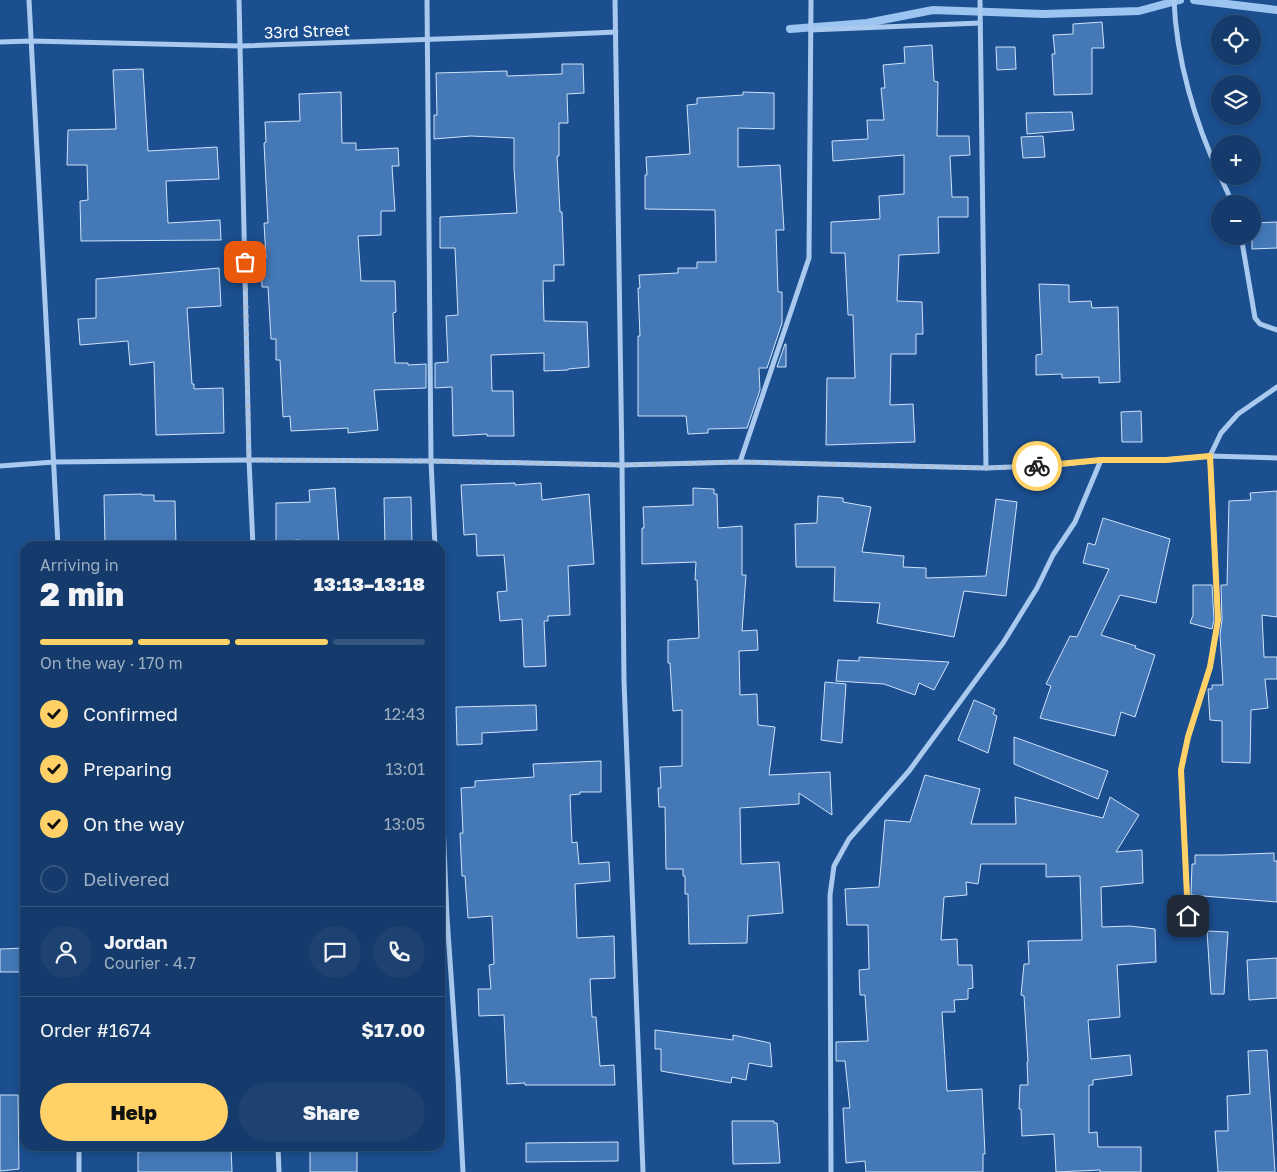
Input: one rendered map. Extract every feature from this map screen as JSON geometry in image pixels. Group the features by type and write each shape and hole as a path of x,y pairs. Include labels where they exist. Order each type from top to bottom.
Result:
{"street":[{"path":"30,0 58,541"},
{"path":"239,0 249,460 253,541"},
{"path":"427,0 431,461 435,541"},
{"path":"615,0 624,681 643,1172"},
{"path":"740,462 808,258 811,0"},
{"path":"980,0 986,468"},
{"path":"1174,0 1177,42 1192,100 1211,157"},
{"path":"810,30 980,23"},
{"name":"33rd Street","path":"0,42 31,41 240,46 616,32"},
{"path":"1242,245 1254,318 1260,324 1277,330"},
{"path":"1188,916 1181,770 1188,737 1210,667 1218,620 1210,456 1220,433 1238,414 1277,387"},
{"path":"0,466 54,462 249,460 622,465 740,462 986,468 1056,465 1101,460 1166,460 1210,456 1277,458"},
{"path":"831,1172 830,895 834,866 849,839 909,771 1003,643 1075,522 1101,460"},
{"path":"445,870 463,1172"},
{"path":"78,1151 79,1172"},
{"path":"278,1151 279,1172"}],"building":[{"path":"1102,22 1104,48 1092,48 1092,94 1054,95 1052,54 1055,54 1053,35 1073,34 1073,24"},
{"path":"932,45 934,81 938,82 937,136 969,136 970,155 950,156 952,197 968,197 968,217 938,217 939,253 899,255 897,301 922,302 923,334 916,334 916,354 891,354 890,405 913,404 915,442 826,445 827,378 855,378 853,315 848,315 845,253 831,253 831,222 880,219 879,196 904,194 904,155 833,161 832,141 868,139 867,120 884,120 881,88 885,88 883,65 905,63 904,47"},
{"path":"996,47 1015,47 1016,69 997,70"},
{"path":"562,64 583,64 584,93 567,94 568,123 559,123 559,156 557,156 564,265 554,265 554,281 543,281 544,321 587,322 589,367 544,371 544,353 491,355 492,391 513,391 514,436 487,436 487,434 453,436 452,387 435,388 435,363 448,362 446,316 458,315 455,248 440,248 440,217 517,213 514,138 471,136 434,139 434,115 437,115 436,73 507,71 507,76 562,74"},
{"path":"143,69 148,151 217,147 219,179 166,181 168,223 220,220 221,240 81,241 80,201 88,200 87,165 67,165 68,130 116,129 113,70"},
{"path":"341,92 342,143 356,143 356,150 398,148 399,166 392,166 395,211 381,211 381,235 358,236 361,281 395,281 396,312 393,313 395,363 408,363 408,365 426,364 426,388 374,390 378,430 348,433 348,428 291,431 290,416 283,417 280,360 276,360 276,339 271,339 268,287 262,287 261,258 266,258 264,223 268,223 264,143 266,142 265,122 300,121 299,94"},
{"path":"743,92 774,93 774,129 738,128 738,167 780,165 784,230 776,230 778,292 782,292 782,323 767,368 759,368 760,390 747,428 708,429 708,433 688,434 686,416 638,416 639,275 678,273 678,268 697,268 697,262 716,262 715,210 645,209 646,157 690,154 687,105 697,104 697,98 743,95"},
{"path":"1072,112 1074,130 1027,134 1026,113"},
{"path":"1043,136 1045,157 1023,158 1021,137"},
{"path":"1277,222 1277,248 1252,249 1252,245 1261,245 1261,223"},
{"path":"219,268 221,306 187,308 192,384 194,384 194,389 223,388 224,433 156,435 154,362 130,365 128,341 80,345 78,319 96,318 96,279"},
{"path":"1039,284 1069,285 1069,302 1091,301 1092,308 1118,307 1120,382 1099,383 1099,377 1062,378 1062,374 1036,375 1036,355 1042,354"},
{"path":"785,344 786,367 777,367"},
{"path":"1141,411 1142,442 1122,442 1121,412"},
{"path":"515,483 515,485 541,483 542,500 589,494 594,564 568,566 570,615 548,616 548,621 544,621 546,666 524,667 522,619 500,621 497,592 507,591 504,555 477,556 476,534 464,535 461,485"},
{"path":"335,488 339,541 276,541 276,503 310,502 309,490"},
{"path":"693,488 714,489 714,494 717,494 718,528 742,526 742,575 746,575 742,631 757,630 758,650 739,651 740,695 757,694 758,725 775,727 769,775 830,772 832,815 799,793 799,804 740,808 741,864 779,862 783,913 748,916 747,943 689,944 688,894 685,894 683,869 666,869 665,807 659,807 658,788 661,788 660,767 682,766 682,710 673,711 670,663 668,663 668,640 699,638 697,580 695,580 696,562 642,564 643,507 693,505"},
{"path":"1277,491 1277,617 1262,615 1264,657 1277,657 1277,679 1265,679 1268,708 1251,710 1250,763 1222,762 1222,721 1210,720 1208,689 1212,689 1212,685 1223,685 1220,635 1222,620 1221,585 1227,585 1229,501 1251,500 1250,493"},
{"path":"104,495 154,495 154,501 175,501 176,541 105,541"},
{"path":"818,496 843,498 843,502 871,507 862,552 904,556 903,567 926,568 926,578 986,576 996,499 1017,502 1006,596 964,591 954,637 877,623 880,603 834,601 835,567 796,567 795,524 817,523"},
{"path":"411,497 412,541 385,541 384,498"},
{"path":"1103,518 1170,539 1156,603 1120,595 1101,635 1136,646 1135,648 1155,655 1135,717 1121,712 1115,736 1040,718 1051,686 1046,684 1070,636 1077,637 1109,569 1083,563 1088,543 1095,545"},
{"path":"1193,585 1212,585 1214,620 1212,629 1190,623 1193,615"},
{"path":"859,657 949,662 934,690 919,683 915,695 884,684 836,681 838,660 859,661"},
{"path":"825,682 846,684 842,743 821,740"},
{"path":"974,700 995,709 993,714 997,716 988,753 958,740"},
{"path":"536,705 537,730 482,733 482,744 457,745 456,707"},
{"path":"1014,737 1108,771 1098,799 1014,764"},
{"path":"601,761 601,792 580,792 580,794 570,795 572,843 577,842 579,864 609,862 610,881 575,884 577,938 614,936 615,978 590,979 592,1017 596,1017 600,1066 614,1065 615,1085 507,1084 504,1015 479,1016 478,989 491,989 489,965 494,964 492,916 468,918 465,876 462,876 460,833 463,833 461,788 475,787 475,781 534,777 533,764"},
{"path":"925,775 980,789 971,824 1016,824 1015,797 1103,818 1110,797 1139,815 1116,852 1142,850 1143,883 1101,887 1102,927 1130,926 1155,929 1156,962 1117,965 1120,1017 1088,1020 1091,1059 1130,1055 1132,1075 1093,1080 1093,1085 1089,1085 1089,1133 1097,1132 1098,1147 1141,1147 1141,1172 1100,1172 1100,1170 1056,1172 1054,1134 1022,1136 1021,1109 1019,1109 1020,1085 1028,1085 1028,1062 1024,996 1021,995 1024,964 1029,964 1028,941 1082,940 1080,876 1046,877 1046,864 981,864 978,884 966,882 967,895 944,897 941,940 957,939 958,965 972,965 973,988 968,989 968,999 954,1000 955,1012 942,1012 947,1091 982,1089 985,1154 983,1154 983,1172 866,1172 865,1161 846,1163 843,1108 850,1108 845,1061 836,1061 836,1042 868,1041 865,995 860,995 859,970 869,969 868,925 847,925 845,889 879,887 885,820 910,822"},
{"path":"1274,853 1274,861 1277,861 1277,902 1191,895 1192,864 1195,864 1195,855"},
{"path":"1207,931 1228,932 1224,994 1211,994"},
{"path":"20,948 20,972 0,972 0,949"},
{"path":"1277,958 1277,998 1249,1000 1247,960"},
{"path":"655,1030 733,1040 733,1035 770,1043 772,1067 749,1063 746,1080 732,1077 731,1083 661,1071 661,1049 655,1049"},
{"path":"1267,1050 1275,1172 1218,1172 1215,1131 1228,1131 1227,1096 1250,1094 1248,1051"},
{"path":"0,1095 18,1095 19,1169 0,1171"},
{"path":"732,1121 774,1121 774,1123 777,1123 780,1163 733,1164"},
{"path":"618,1142 618,1161 526,1162 526,1143"},
{"path":"231,1151 232,1172 138,1172 138,1152"},
{"path":"310,1151 357,1151 357,1172 310,1172"}],"waterway":[{"path":"790,29 867,23 933,10 1043,14 1139,11 1180,0"},
{"path":"1194,0 1277,10"}],"way so far":[{"path":"245,262 249,460 622,465 740,462 986,468 1037,466"}],"route":[{"path":"1037,466 1101,460 1166,460 1210,456 1218,620 1210,667 1188,737 1181,770 1188,916"}]}
